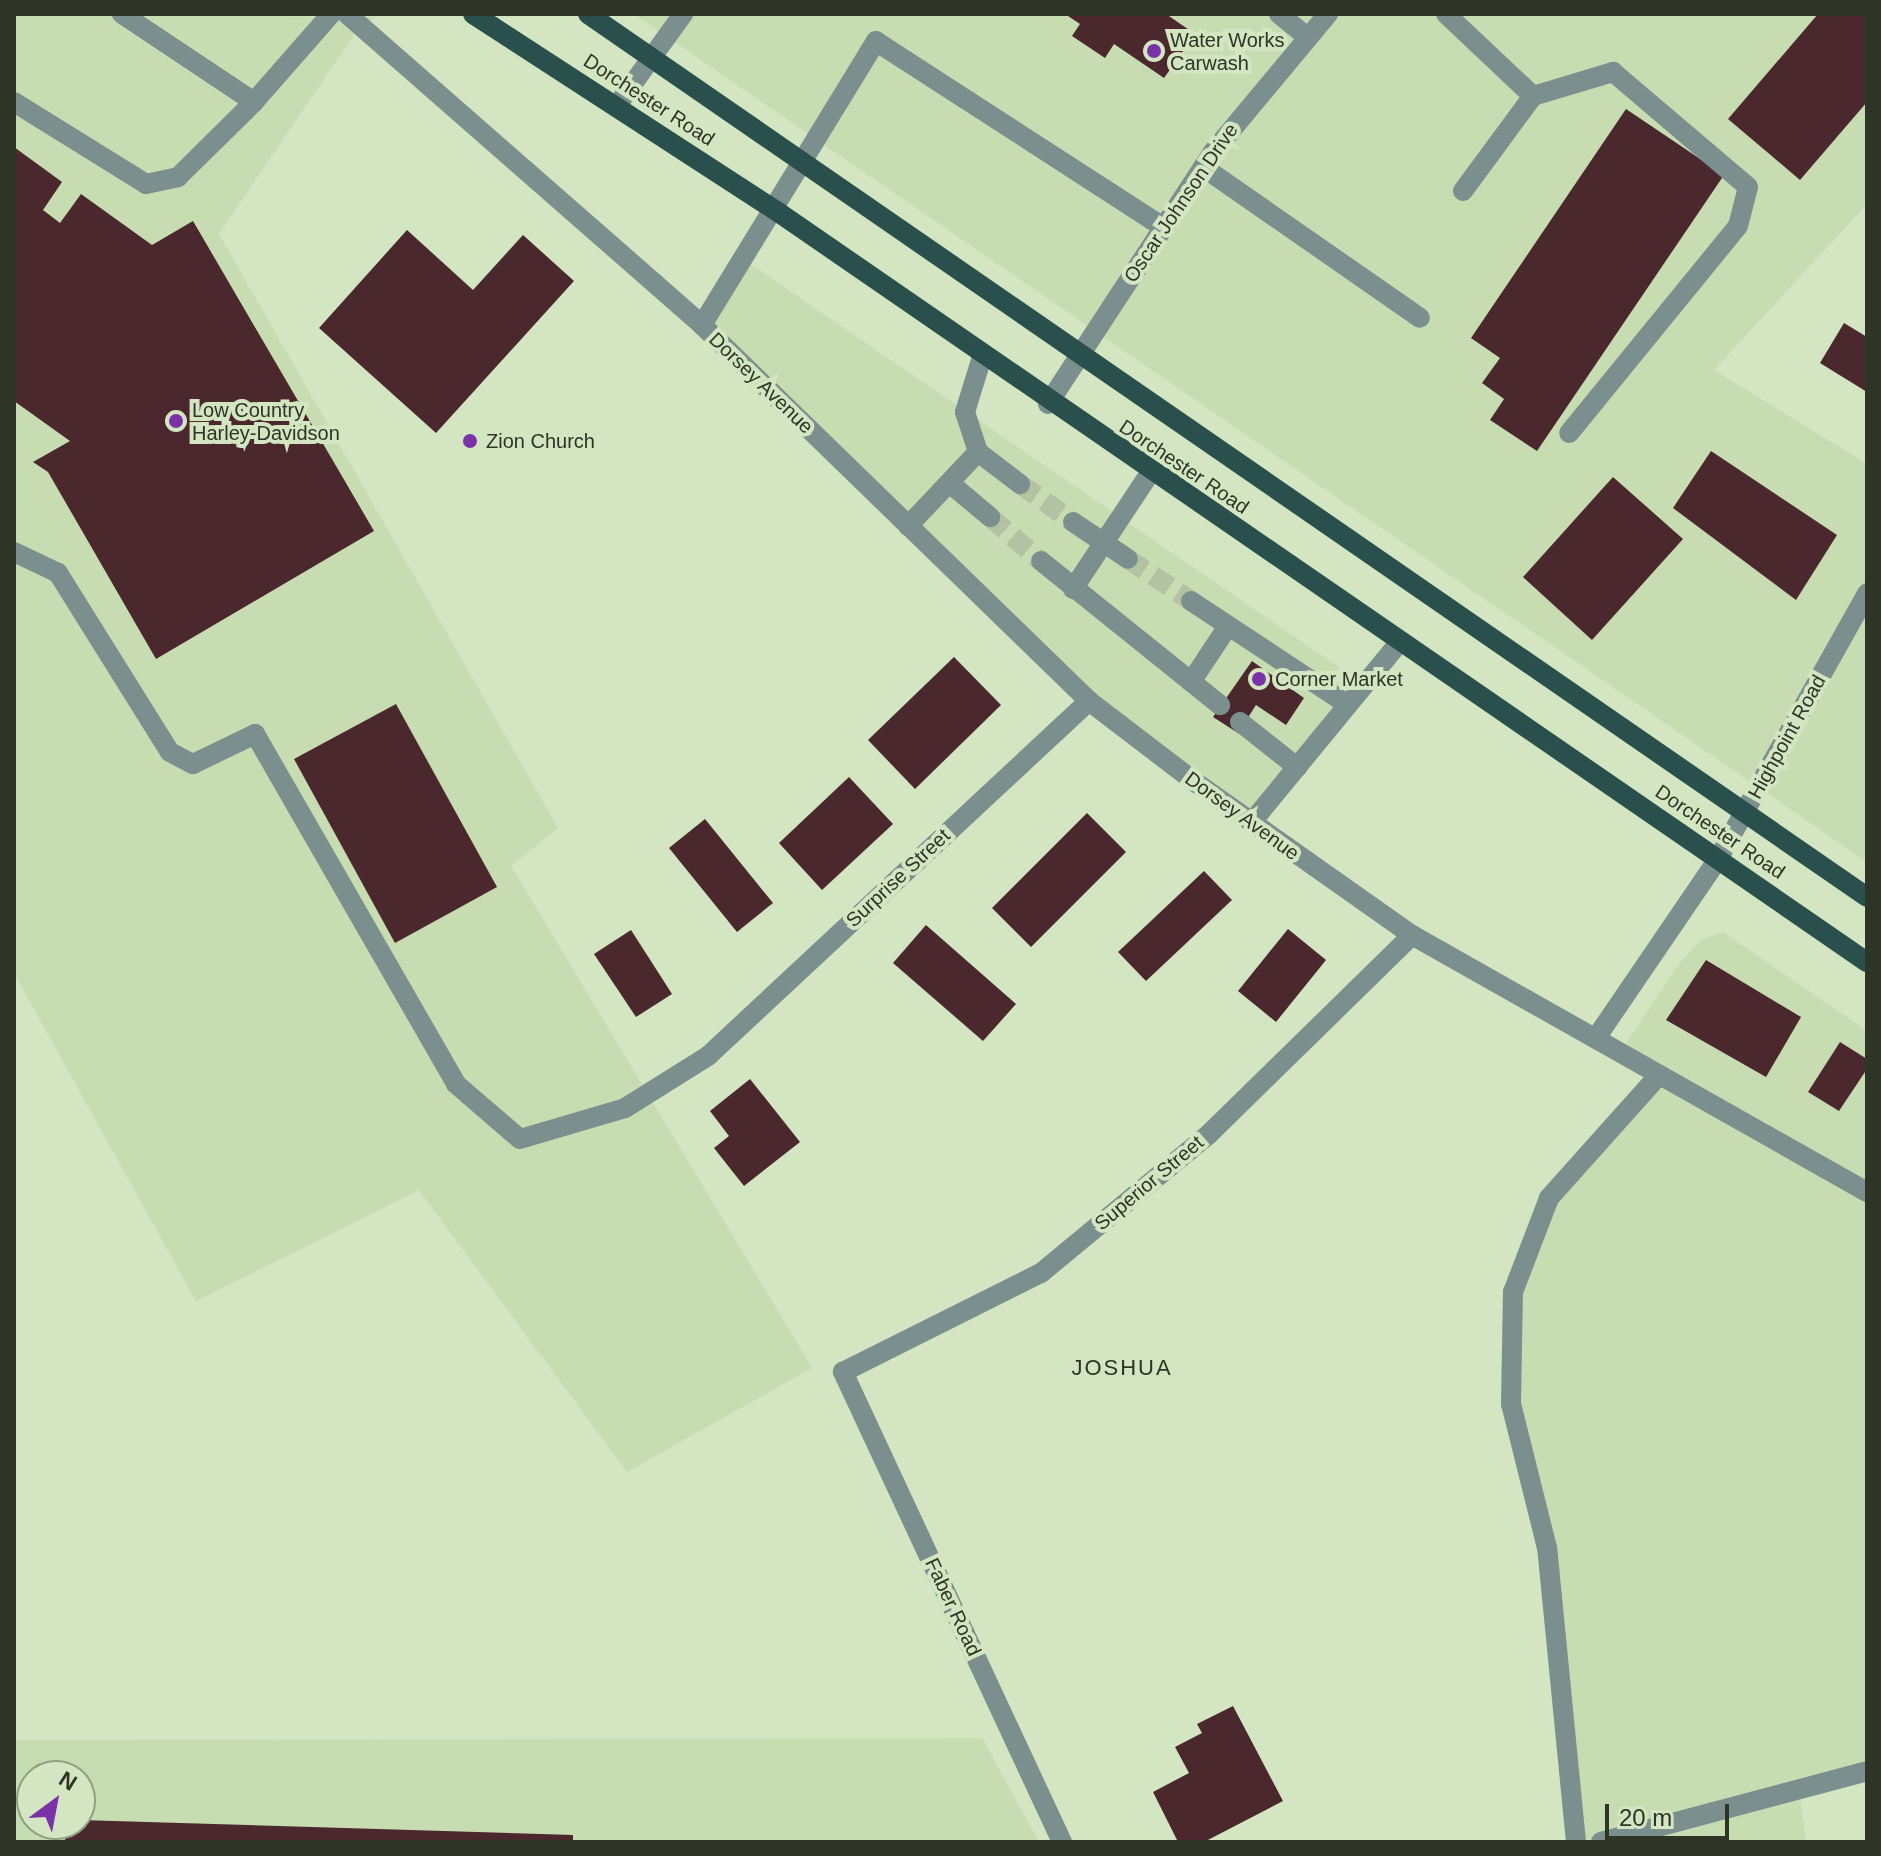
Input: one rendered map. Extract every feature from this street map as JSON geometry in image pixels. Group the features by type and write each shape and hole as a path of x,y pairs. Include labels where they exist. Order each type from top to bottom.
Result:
{"main road":[{"name":"Dorchester Road","path":"473,14 778,212 1048,404 1867,962"},
{"name":"Dorchester Road","path":"588,14 1867,897"}],"street":[{"path":"122,14 254,102"},
{"path":"14,102 146,184 178,177 254,102 331,14"},
{"name":"Dorsey Avenue","path":"347,14 702,325 1089,701 1251,823 1412,935 1867,1192"},
{"path":"616,107 649,57 683,14"},
{"path":"1279,14 1307,37"},
{"name":"Oscar Johnson Drive","path":"1048,404 1203,167 1328,14"},
{"path":"1446,14 1533,96"},
{"name":"Dorsey Avenue","path":"702,325 778,212 876,41 1163,227"},
{"path":"1463,191 1533,96 1613,72 1748,187 1738,226 1569,433"},
{"path":"1203,167 1420,318"},
{"path":"982,357 965,412 978,452 1020,484"},
{"path":"908,526 952,485 978,452"},
{"path":"1073,589 1150,473"},
{"path":"952,485 990,517"},
{"path":"1073,522 1128,559"},
{"name":"Surprise Street","path":"14,552 58,573 170,752 193,764 255,734 456,1084 520,1139 625,1108 708,1056 1089,701"},
{"path":"1041,561 1220,705"},
{"name":"Highpoint Road","path":"1596,1038 1718,859 1867,593"},
{"path":"1191,601 1348,705"},
{"path":"1191,682 1228,626"},
{"path":"1251,823 1399,643"},
{"path":"1240,722 1297,767"},
{"name":"Superior Street","path":"843,1372 1041,1273 1208,1135 1412,935"},
{"path":"1576,1842 1547,1548 1511,1404 1513,1292 1549,1198 1659,1075"},
{"name":"Faber Road","path":"843,1372 1062,1842"},
{"path":"1601,1842 1867,1771"}],"shaded area":[{"path":"14,14 376,17 360,26 219,234 558,828 511,866 812,1368 627,1472 419,1190 196,1301 14,973"},
{"path":"634,14 1867,14 1867,204 1714,370 1867,464 1867,862"},
{"path":"745,260 1365,685 1251,823 1089,701 702,325"},
{"path":"1723,932 1867,1031 1867,1192 1620,1053 1679,964 1701,940"},
{"path":"1654,1077 1867,1196 1867,1771 1799,1789 1806,1842 1576,1842 1547,1548 1511,1404 1513,1292 1530,1233"},
{"path":"982,1738 1039,1842 14,1842 14,1740"}],"building":[{"name":"Water Works Carwash","path":"1065,14 1166,14 1195,34 1164,78 1114,44 1105,58 1072,36 1080,24"},
{"path":"1818,14 1867,14 1867,102 1800,180 1728,119"},
{"path":"1626,109 1724,175 1537,451 1490,420 1504,399 1482,383 1500,358 1471,338"},
{"name":"Low Country Harley-Davidson","path":"14,147 62,182 43,210 60,223 81,194 152,245 193,221 374,531 156,659 48,472 33,462 70,441 14,401"},
{"path":"407,230 473,290 523,235 574,281 436,433 319,328"},
{"path":"1844,323 1867,337 1867,392 1820,363"},
{"path":"1711,451 1837,535 1796,600 1673,508"},
{"path":"1613,477 1683,539 1592,640 1523,577"},
{"path":"954,657 1001,705 915,789 868,740"},
{"name":"Corner Market","path":"1252,661 1304,698 1286,725 1256,705 1238,733 1213,717"},
{"path":"396,704 497,887 395,943 294,759"},
{"path":"849,777 893,824 822,890 779,843"},
{"path":"1087,813 1126,852 1031,947 992,908"},
{"path":"705,819 773,903 737,932 669,848"},
{"path":"1204,871 1232,900 1146,981 1118,952"},
{"path":"926,925 1016,1004 983,1041 893,963"},
{"path":"1288,929 1326,960 1276,1022 1238,991"},
{"path":"631,930 672,994 636,1017 594,954"},
{"path":"1706,960 1801,1017 1766,1077 1666,1020"},
{"path":"1840,1042 1867,1059 1867,1069 1839,1111 1808,1092"},
{"path":"750,1079 800,1142 744,1186 714,1148 729,1136 710,1111"},
{"path":"1233,1706 1283,1801 1204,1842 1178,1842 1153,1792 1189,1773 1175,1747 1202,1733 1197,1724"},
{"path":"96,1820 573,1835 573,1842 65,1842 96,1840"}],"tunnel":[{"path":"1020,484 1073,522"},
{"path":"990,517 1041,561"},
{"path":"1128,559 1191,601"}],"place":[{"name":"Water Works Carwash","path":"1154,51"},
{"name":"Low Country Harley-Davidson","path":"176,421"},
{"name":"Zion Church","path":"470,441"},
{"name":"Corner Market","path":"1259,679"}],"district":[{"name":"JOSHUA","path":"1122,1368"}]}
